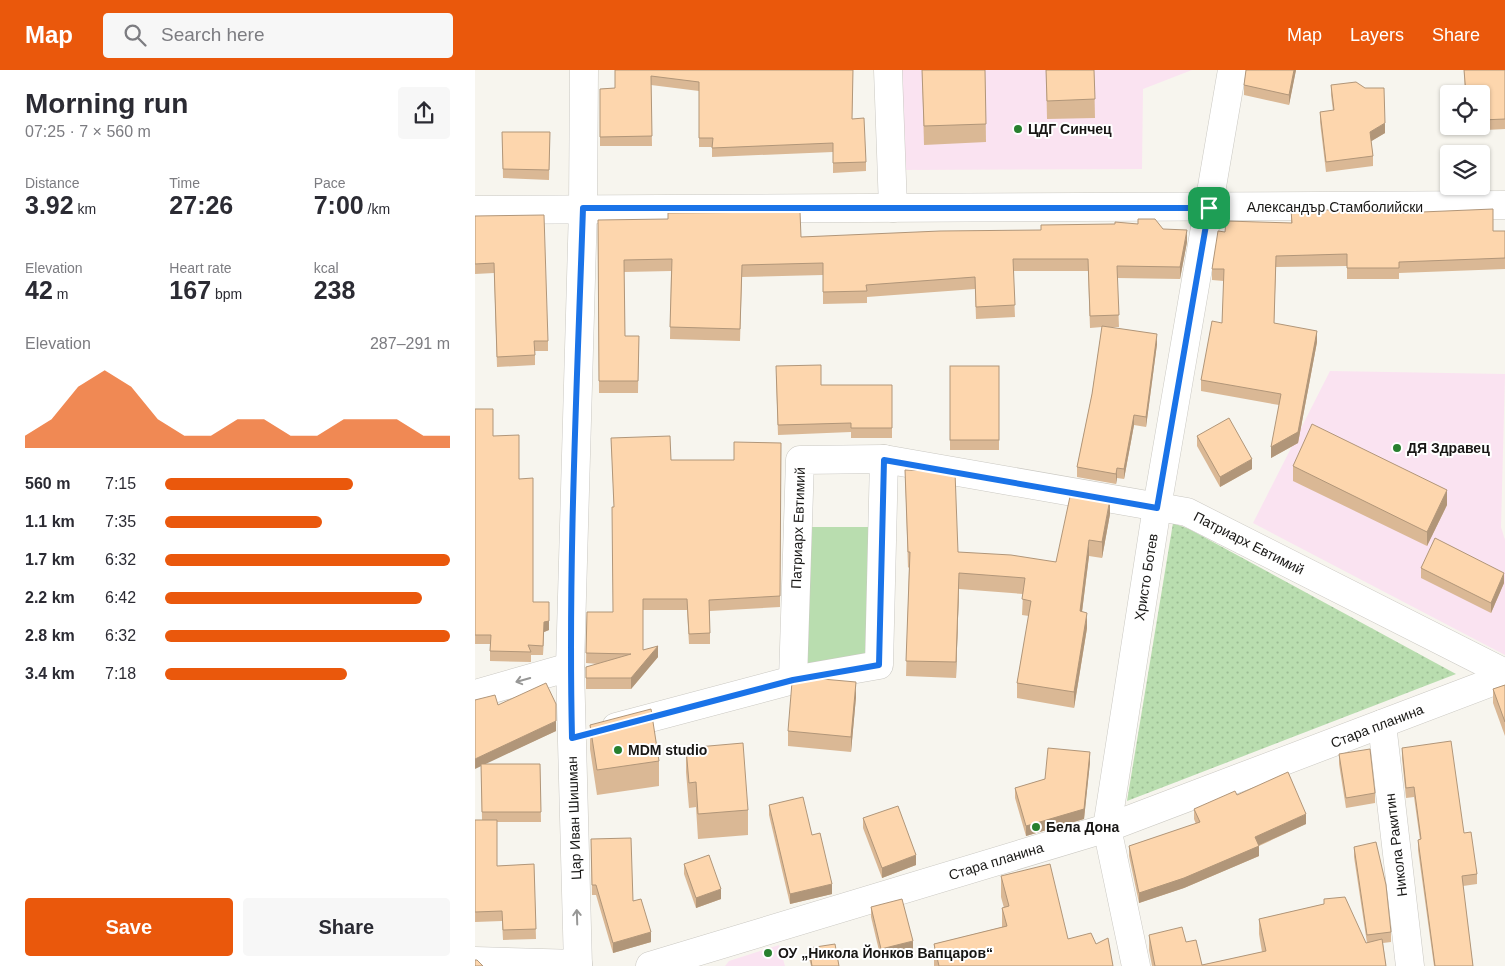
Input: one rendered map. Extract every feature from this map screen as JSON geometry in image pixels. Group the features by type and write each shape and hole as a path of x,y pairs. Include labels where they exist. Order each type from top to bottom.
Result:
{"street":[{"name":"Цар Иван Шишман","path":"578,965 570,667 583,208 584,70"},
{"path":"888,70 893,208"},
{"name":"Христо Ботев","path":"1136,966 1107,828 1157,508 1232,70"},
{"name":"Александър Стамболийски","path":"475,210 583,208 1209,208 1505,205"},
{"name":"Патриарх Евтимий","path":"793,680 800,460 884,460 1187,512 1505,673"},
{"path":"572,738 793,680 879,665 884,460"},
{"path":"475,694 570,667"},
{"name":"Стара планина","path":"650,966 1107,828 1505,677"},
{"name":"Никола Ракитин","path":"1383,724 1410,966"},
{"path":"475,961 578,965"}],"shaded area":[{"name":"ЦДГ Синчец","path":"892,70 1192,70 1143,89 1142,169 894,170"},
{"name":"ДЯ Здравец","path":"1330,371 1505,374 1501,527 1505,540 1505,655 1253,523"},
{"name":"ОУ „Никола Йонков Вапцаров“","path":"779,945 785,966 725,966 729,961"}],"green space":[{"path":"1173,523 1189,529 1456,674 1127,801"},
{"path":"809,527 869,527 867,655 807,668"}],"building":[{"path":"615,70 853,70 852,119 864,118 866,162 833,163 833,143 712,148 713,138 699,138 699,82 651,76 652,136 600,137 600,89 615,88"},
{"path":"922,70 985,70 986,124 924,126"},
{"path":"1046,70 1094,70 1095,99 1047,101"},
{"path":"1246,70 1294,70 1289,95 1244,85"},
{"path":"1464,70 1505,70 1505,119 1490,120 1490,85 1465,85"},
{"path":"1356,82 1365,88 1384,88 1385,123 1370,132 1373,156 1326,162 1320,112 1334,110 1331,85"},
{"path":"502,132 550,132 549,170 503,169"},
{"path":"1493,209 1493,231 1505,231 1505,258 1399,262 1399,268 1347,268 1347,254 1276,256 1274,323 1317,331 1298,432 1271,447 1281,394 1201,380 1212,321 1222,323 1224,269 1212,269 1218,231 1225,232 1226,221 1292,223 1291,210 1398,210 1398,213"},
{"path":"800,212 801,237 940,231 1041,230 1041,225 1115,224 1115,222 1138,224 1138,219 1155,219 1163,229 1187,230 1180,267 1117,266 1119,315 1090,316 1088,259 1013,259 1015,305 976,307 975,277 866,285 867,291 823,292 823,263 742,265 740,329 670,327 672,259 624,260 625,336 639,336 638,381 599,381 598,220 668,219 668,213"},
{"path":"544,215 548,341 534,341 535,355 497,357 494,263 475,264 475,216"},
{"path":"1102,326 1157,334 1146,417 1134,415 1124,469 1117,468 1116,474 1077,467 1092,394"},
{"path":"821,365 821,385 892,385 892,428 851,428 851,423 778,425 776,366"},
{"path":"950,366 999,366 999,440 950,440"},
{"path":"475,409 493,409 493,436 519,435 519,479 533,478 533,602 549,602 549,621 544,622 543,646 528,645 531,652 490,651 491,635 475,635"},
{"path":"1229,418 1252,459 1220,477 1197,436"},
{"path":"1312,424 1447,490 1427,532 1293,466"},
{"path":"670,436 671,460 734,460 734,442 781,443 780,596 709,600 710,633 689,634 687,599 643,599 643,650 658,646 631,678 586,678 586,667 631,654 586,653 587,612 613,612 612,507 614,507 611,438"},
{"path":"905,470 955,472 958,552 1011,555 1056,562 1071,492 1110,499 1102,542 1089,540 1080,611 1087,613 1074,692 1017,683 1031,601 1022,599 1025,578 959,573 956,662 906,661 910,552 908,552"},
{"path":"1435,538 1504,573 1491,603 1421,568"},
{"path":"811,678 856,682 851,737 788,731 792,682"},
{"path":"546,683 556,704 556,721 475,759 475,700 495,695 498,705"},
{"path":"1505,685 1505,722 1493,689"},
{"path":"651,709 659,761 597,770 590,725"},
{"path":"1451,741 1464,833 1471,832 1477,874 1462,876 1473,966 1435,966 1418,840 1421,839 1414,787 1406,788 1402,748"},
{"path":"743,743 748,810 698,814 696,782 689,783 686,748"},
{"path":"1048,748 1090,752 1084,809 1026,826 1015,788 1045,779"},
{"path":"1370,749 1375,793 1346,798 1339,754"},
{"path":"481,764 540,764 541,812 482,812"},
{"path":"1288,772 1306,814 1255,837 1259,846 1184,878 1139,893 1129,846 1200,822 1194,809 1235,791 1237,795"},
{"path":"803,797 812,835 820,833 832,884 790,894 769,805"},
{"path":"898,806 916,855 882,868 863,818"},
{"path":"475,820 497,820 497,866 534,864 536,929 503,930 502,911 475,912"},
{"path":"631,838 633,901 641,899 651,932 613,943 596,885 592,885 591,839"},
{"path":"1376,842 1386,885 1391,932 1367,935 1354,847"},
{"path":"709,855 721,889 696,898 684,864"},
{"path":"1050,864 1068,939 1091,933 1096,944 1108,938 1113,966 939,966 934,944 1007,926 1002,908 1009,906 1001,876"},
{"path":"1345,897 1366,943 1382,939 1386,966 1155,966 1149,935 1182,927 1186,942 1196,940 1202,965 1266,951 1259,919 1324,904 1324,899"},
{"path":"902,899 913,941 881,949 871,907"},
{"path":"835,944 839,966 812,966 809,948"},
{"path":"475,960 477,960 483,966 475,966"}],"place":[{"name":"ЦДГ Синчец","path":"1018,129"},
{"name":"ДЯ Здравец","path":"1397,448"},
{"name":"MDM studio","path":"618,750"},
{"name":"Бела Дона","path":"1036,827"},
{"name":"ОУ „Никола Йонков Вапцаров“","path":"768,953"}],"route":[{"path":"583,208 1209,208 1157,508 884,460 879,665 793,680 572,738 570,667 573,511 583,208"}]}
